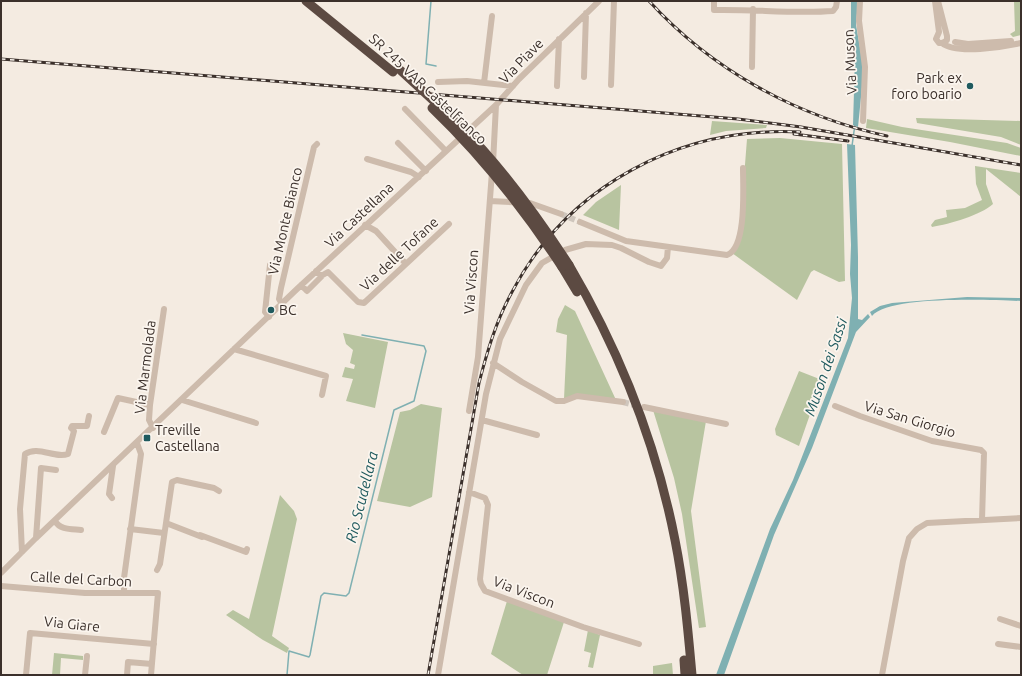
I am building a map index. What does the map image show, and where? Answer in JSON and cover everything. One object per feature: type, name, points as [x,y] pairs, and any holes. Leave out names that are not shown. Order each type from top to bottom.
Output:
[{"type":"highway","name":"SR 245 VAR Castelfranco","points":[[306,1],[395,70]]},
{"type":"highway","name":"SR 245 VAR Castelfranco","points":[[316,1],[395,70],[490,168],[565,266],[610,341],[634,400],[660,474],[679,561],[692,675]]},
{"type":"highway","name":"SR 245 VAR Castelfranco","points":[[565,266],[604,343],[631,408],[648,459],[664,516],[674,572],[685,675]]},
{"type":"street","name":"Via Piave","points":[[501,100],[559,39],[599,1]]},
{"type":"street","points":[[611,85],[614,1]]},
{"type":"street","points":[[714,1],[714,10],[753,9],[791,11],[833,11],[836,7],[837,1]]},
{"type":"street","name":"Via Muson","points":[[860,1],[859,21],[865,67],[863,121]]},
{"type":"street","points":[[937,1],[939,34],[936,39],[942,43],[952,48],[972,48],[1021,43]]},
{"type":"street","points":[[937,1],[947,36],[946,42],[942,43]]},
{"type":"street","points":[[752,67],[753,9]]},
{"type":"street","points":[[584,77],[586,13]]},
{"type":"street","points":[[484,83],[492,16]]},
{"type":"street","points":[[939,34],[944,32],[958,45],[971,46],[972,48]]},
{"type":"street","name":"Via Piave","points":[[557,86],[559,39]]},
{"type":"street","points":[[956,42],[961,44],[1021,40]]},
{"type":"street","points":[[972,48],[983,43]]},
{"type":"street","points":[[438,82],[468,81],[513,86]]},
{"type":"street","name":"Via Castellana","points":[[1,573],[301,285],[319,274],[365,225],[426,171],[501,100]]},
{"type":"street","name":"Via Viscon","points":[[469,412],[476,374],[496,105]]},
{"type":"street","points":[[405,109],[446,151]]},
{"type":"street","points":[[398,143],[426,171]]},
{"type":"street","name":"Via Monte Bianco","points":[[282,304],[279,299],[281,288],[314,147],[317,144]]},
{"type":"street","points":[[367,159],[411,172],[419,177]]},
{"type":"street","points":[[580,222],[626,241],[730,254],[741,233],[743,168]]},
{"type":"street","points":[[490,201],[530,203],[561,214]]},
{"type":"street","name":"Via delle Tofane","points":[[319,274],[328,272],[358,302],[366,303],[449,224]]},
{"type":"street","points":[[365,225],[376,231],[406,264]]},
{"type":"street","points":[[438,675],[469,492],[493,363],[500,338],[526,285],[538,268],[549,259],[565,250],[586,244],[621,248],[649,262],[661,266],[666,258],[668,247]]},
{"type":"street","points":[[269,317],[265,312],[270,265]]},
{"type":"street","name":"Via Marmolada","points":[[153,428],[149,420],[150,405],[164,309]]},
{"type":"street","points":[[234,350],[326,376],[322,395]]},
{"type":"street","points":[[493,363],[522,382],[556,401],[562,402],[577,396],[623,402]]},
{"type":"street","points":[[104,432],[118,398],[150,405]]},
{"type":"street","points":[[182,400],[256,423]]},
{"type":"street","name":"Via San Giorgio","points":[[835,406],[932,441],[950,446],[970,448],[984,453],[982,520]]},
{"type":"street","points":[[644,407],[726,424]]},
{"type":"street","points":[[22,552],[20,509],[25,454],[36,450],[57,454],[68,454],[74,431],[71,428],[72,426],[87,426],[89,416]]},
{"type":"street","points":[[482,420],[537,435]]},
{"type":"street","points":[[124,593],[124,578],[141,452],[137,443]]},
{"type":"street","points":[[129,450],[136,452],[139,460]]},
{"type":"street","points":[[112,498],[109,494],[113,466]]},
{"type":"street","points":[[36,538],[41,468],[56,470]]},
{"type":"street","points":[[157,570],[160,564],[172,482],[175,481],[214,488],[219,491]]},
{"type":"street","name":"Via Viscon","points":[[469,492],[485,498],[488,505],[480,579],[482,588],[485,591],[583,627],[639,644]]},
{"type":"street","points":[[882,675],[903,561],[910,538],[917,529],[927,523],[1021,518]]},
{"type":"street","points":[[55,520],[57,526],[61,528],[81,530]]},
{"type":"street","points":[[166,523],[246,552],[247,549]]},
{"type":"street","points":[[130,529],[164,534]]},
{"type":"street","name":"Calle del Carbon","points":[[1,586],[85,593],[158,593],[154,644]]},
{"type":"street","points":[[1000,619],[1021,626]]},
{"type":"street","name":"Via Giare","points":[[26,675],[30,633],[154,644]]},
{"type":"street","points":[[151,675],[154,644]]},
{"type":"street","points":[[998,644],[1021,647]]},
{"type":"street","points":[[85,675],[87,656]]},
{"type":"street","points":[[127,675],[128,662],[152,664]]},
{"type":"green space","points":[[1014,1],[1021,1],[1021,35],[1013,37],[1010,34],[1015,31]]},
{"type":"green space","points":[[916,118],[1021,121],[1021,145],[1001,137],[917,123]]},
{"type":"green space","points":[[867,119],[902,127],[1007,143],[1021,148],[1021,156],[866,128]]},
{"type":"green space","points":[[712,121],[767,125],[766,128],[726,131],[710,135]]},
{"type":"green space","points":[[780,138],[842,144],[845,281],[839,282],[814,270],[811,272],[797,300],[732,253],[739,241],[747,139]]},
{"type":"green space","points":[[975,166],[1021,173],[1021,197],[986,169],[986,184],[993,204],[981,212],[947,224],[932,227],[931,225],[935,220],[947,217],[946,210],[965,208],[982,200],[976,184]]},
{"type":"green space","points":[[621,185],[619,230],[583,215],[596,202]]},
{"type":"green space","points":[[565,305],[575,311],[616,400],[588,396],[564,399],[567,335],[556,332],[558,319]]},
{"type":"green space","points":[[343,333],[388,342],[375,408],[346,401],[353,379],[342,377],[345,367],[354,369],[355,365],[350,363],[353,350],[346,344]]},
{"type":"green space","points":[[799,371],[822,380],[799,446],[776,435],[775,429]]},
{"type":"green space","points":[[421,404],[442,408],[432,497],[410,507],[377,501],[400,412],[410,410]]},
{"type":"green space","points":[[653,410],[706,421],[691,511],[706,627],[699,628],[682,514],[674,478]]},
{"type":"green space","points":[[280,495],[294,511],[297,519],[272,636],[289,648],[287,653],[263,640],[226,615],[233,610],[249,619]]},
{"type":"green space","points":[[507,601],[564,622],[547,675],[523,675],[491,654]]},
{"type":"green space","points":[[588,630],[600,635],[593,668],[588,667],[591,653],[584,651]]},
{"type":"green space","points":[[54,653],[83,656],[83,660],[61,658],[60,675],[52,675]]},
{"type":"green space","points":[[672,663],[673,675],[653,675],[653,666]]},
{"type":"water","points":[[851,1],[858,1],[856,25],[862,59],[863,77],[858,127],[853,125],[855,57],[851,29]]},
{"type":"water","points":[[847,144],[855,145],[858,319],[862,320],[868,314],[870,317],[856,332],[812,448],[774,535],[724,675],[716,675],[770,529],[793,480],[848,338],[852,298],[850,274],[851,245]]},
{"type":"water","points":[[967,297],[1021,298],[1021,301],[942,300],[899,305],[882,309],[872,316],[870,312],[880,306],[892,303]]},
{"type":"waterway","name":"Rio Scudellara","points":[[431,1],[426,64],[436,66]]},
{"type":"waterway","name":"Muson dei Sassi","points":[[852,146],[855,124]]},
{"type":"waterway","name":"Rio Scudellara","points":[[287,675],[289,651],[309,657],[310,655],[321,596],[324,593],[346,596],[349,593],[394,410],[414,401],[426,351],[424,346],[362,335]]},
{"type":"tunnel","points":[[561,214],[580,222]]},
{"type":"tunnel","points":[[623,402],[638,406]]},
{"type":"railway","points":[[649,1],[674,26],[700,48],[728,69],[758,87],[788,103],[820,116],[887,136]]},
{"type":"railway","points":[[1,59],[738,119],[801,127],[1021,165]]},
{"type":"railway","points":[[428,675],[479,383],[501,314],[512,292],[536,254],[564,221],[596,193],[632,170],[671,152],[713,139],[756,133],[800,132]]},
{"type":"railway","points":[[794,134],[848,141]]},
{"type":"place","name":"Park ex foro boario","points":[[970,86]]},
{"type":"place","name":"BC","points":[[271,310]]},
{"type":"place","name":"Treville Castellana","points":[[147,438]]}]
